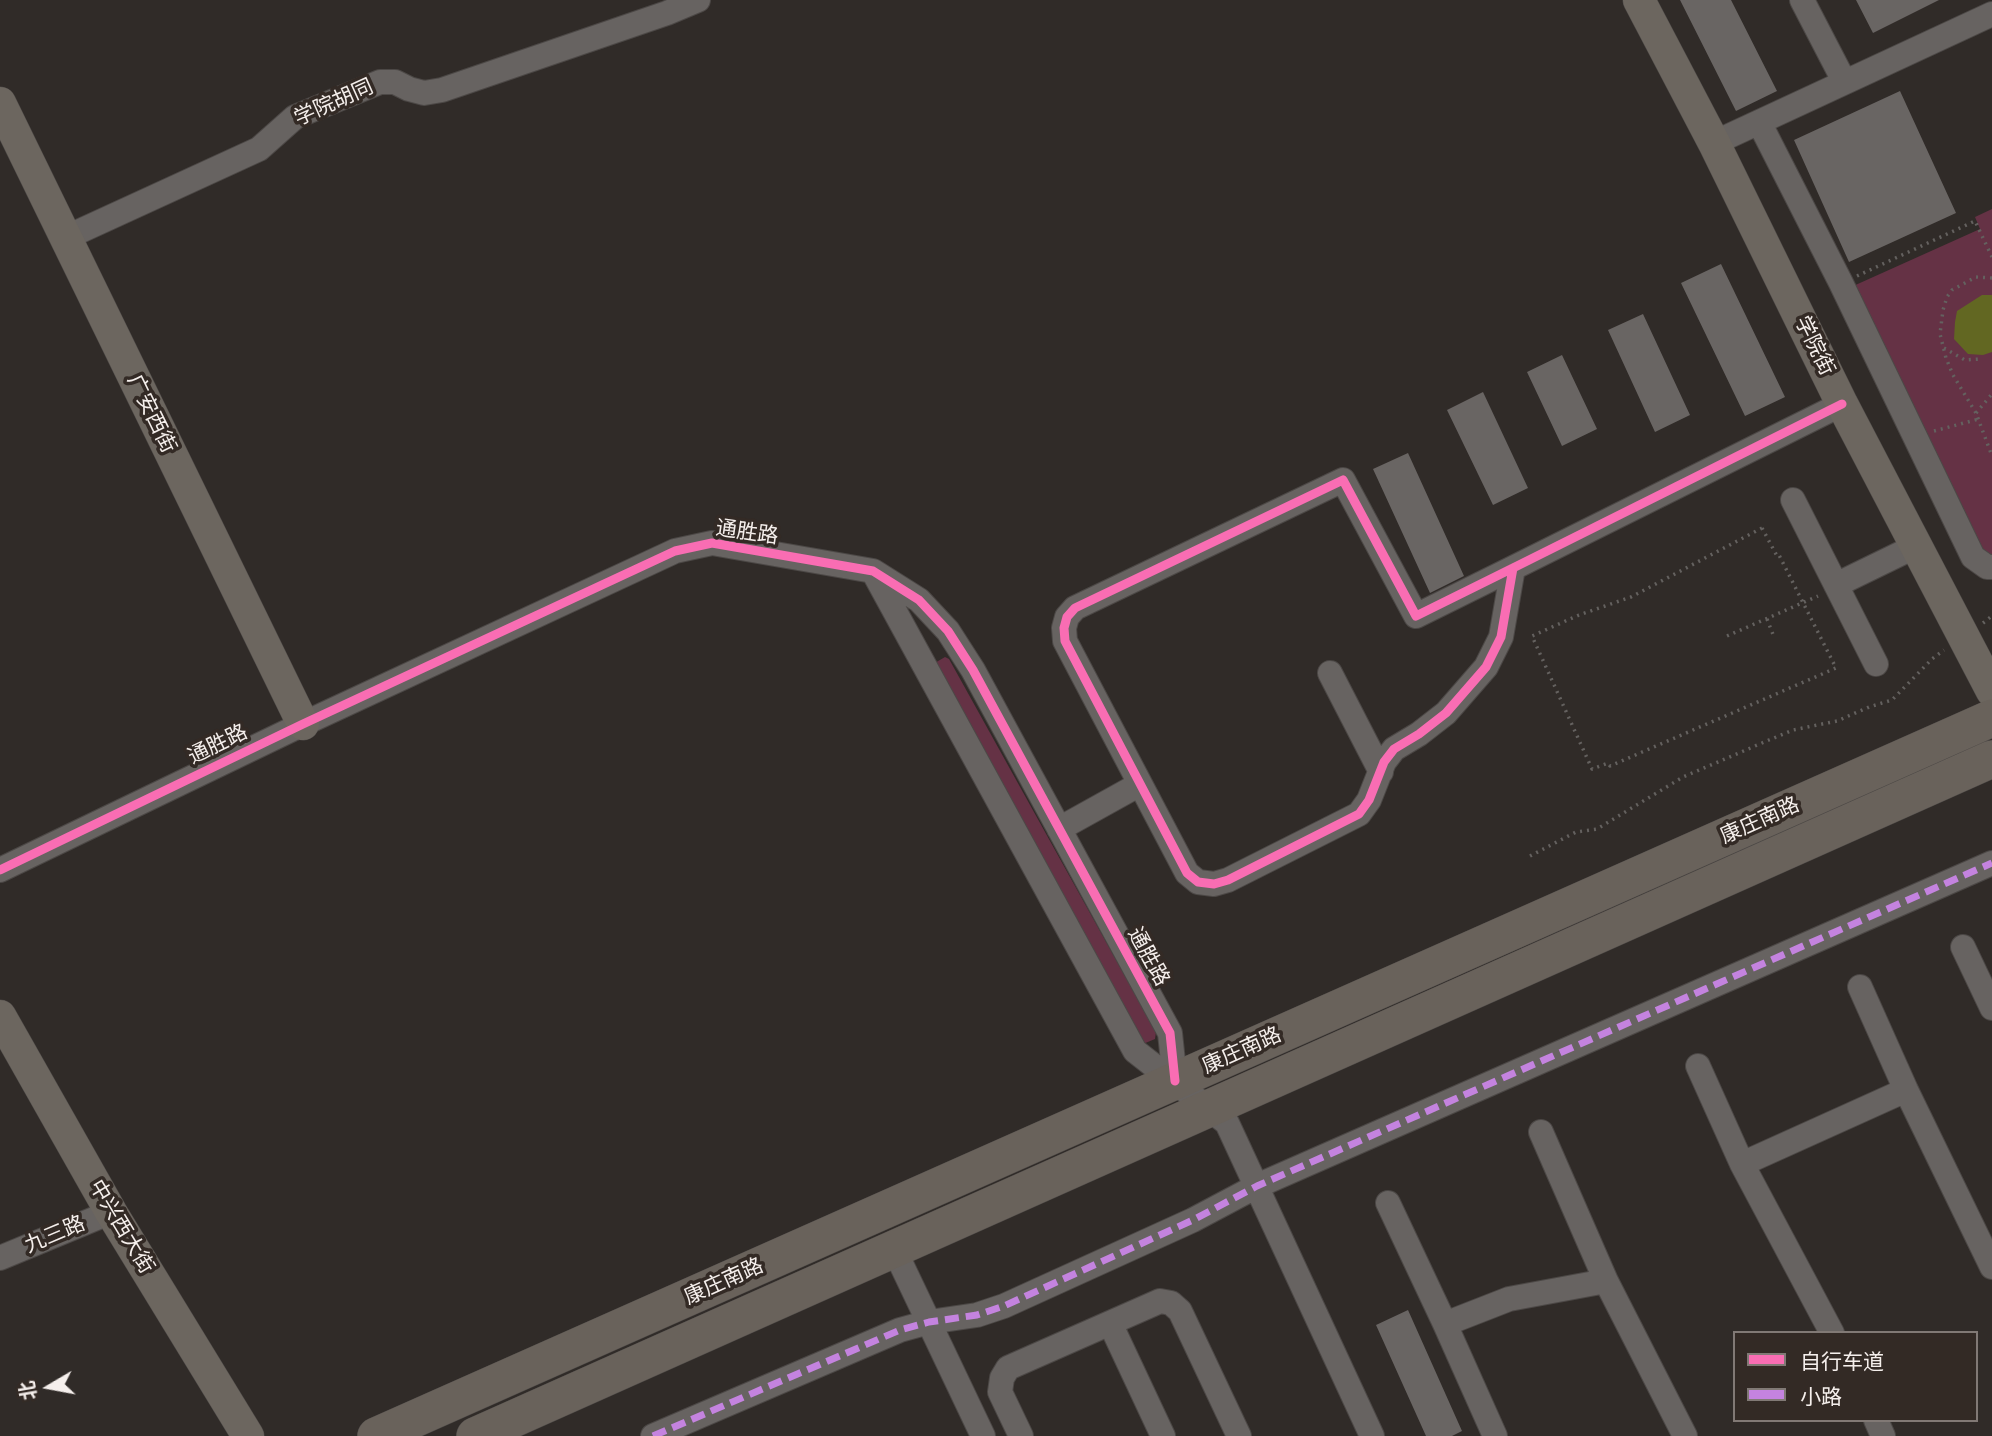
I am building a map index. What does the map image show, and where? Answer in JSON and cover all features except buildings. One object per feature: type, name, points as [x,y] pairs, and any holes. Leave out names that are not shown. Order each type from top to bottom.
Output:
[{"type":"highway","name":"康庄南路","points":[[376,1436],[1992,718]]},
{"type":"highway","name":"康庄南路","points":[[475,1436],[1992,759]]},
{"type":"main road","name":"学院街","points":[[1639,0],[1714,143],[1842,404],[1992,691]]},
{"type":"main road","name":"广安西街","points":[[0,103],[303,724]]},
{"type":"main road","name":"中兴西大街","points":[[0,1016],[111,1212],[248,1436]]},
{"type":"street","name":"学院胡同","points":[[65,238],[259,149],[295,117],[380,82],[395,82],[424,93],[442,90],[664,7],[698,0]]},
{"type":"street","points":[[1802,0],[1844,81]]},
{"type":"street","points":[[1714,143],[1992,14]]},
{"type":"street","points":[[1759,122],[1841,283],[1973,557],[1987,567],[1992,567]]},
{"type":"street","points":[[1513,568],[1502,637],[1486,667],[1446,713],[1394,749],[1384,762],[1369,800],[1359,814],[1228,880],[1214,884],[1198,882],[1187,873],[1065,640],[1063,628],[1067,617],[1075,608],[1343,480],[1416,616],[1842,404]]},
{"type":"street","points":[[1793,500],[1876,664]]},
{"type":"street","name":"通胜路","points":[[0,870],[303,724],[675,551],[712,543],[873,571],[919,600],[948,631],[973,670],[1170,1032],[1175,1080]]},
{"type":"street","points":[[1837,586],[1916,546]]},
{"type":"street","points":[[873,571],[1135,1051],[1227,1122],[1372,1436]]},
{"type":"street","points":[[1330,673],[1381,772]]},
{"type":"street","points":[[1059,829],[1140,784]]},
{"type":"street","points":[[653,1436],[900,1330],[929,1322],[977,1315],[1004,1306],[1193,1220],[1257,1185],[1992,863]]},
{"type":"street","points":[[1963,947],[1992,1008]]},
{"type":"street","points":[[1860,987],[1906,1090],[1992,1267]]},
{"type":"street","points":[[1698,1066],[1742,1164],[1831,1331]]},
{"type":"street","points":[[1742,1164],[1906,1090]]},
{"type":"street","points":[[1541,1132],[1606,1281],[1685,1436]]},
{"type":"street","points":[[1388,1203],[1446,1324],[1495,1436]]},
{"type":"street","name":"九三路","points":[[0,1258],[111,1212]]},
{"type":"street","points":[[894,1249],[983,1436]]},
{"type":"street","points":[[1446,1324],[1509,1299],[1606,1281]]},
{"type":"street","points":[[1021,1436],[1000,1392],[1002,1378],[1008,1368],[1160,1301],[1171,1303],[1180,1311],[1239,1436]]},
{"type":"street","points":[[1110,1323],[1163,1436]]},
{"type":"path","points":[[1841,283],[1975,221],[1992,257]]},
{"type":"path","points":[[1992,278],[1976,277],[1952,290],[1947,297],[1941,321],[1943,347],[1953,375],[1979,419],[1992,456]]},
{"type":"path","points":[[1943,347],[1965,360],[1980,359]]},
{"type":"path","points":[[1976,413],[1992,394]]},
{"type":"path","points":[[1916,438],[1948,426],[1979,419]]},
{"type":"path","points":[[1762,528],[1803,603],[1836,668],[1610,766],[1608,763],[1592,769],[1532,636],[1579,615],[1631,597],[1762,528]]},
{"type":"path","points":[[1727,636],[1837,586]]},
{"type":"path","points":[[1766,619],[1774,636]]},
{"type":"path","points":[[1530,856],[1576,832],[1597,829],[1683,777],[1769,740],[1793,730],[1837,721],[1869,707],[1892,701],[1931,659],[1950,646]]},
{"type":"shaded area","points":[[1992,209],[1992,559],[1984,557],[1851,287],[1980,229],[1975,217]]},
{"type":"shaded area","points":[[1982,295],[1992,295],[1992,352],[1983,355],[1968,354],[1954,339],[1957,311]]},
{"type":"shaded area","points":[[945,657],[949,659],[1156,1032],[1155,1039],[1143,1044],[933,664]]},
{"type":"marked path","points":[[653,1436],[900,1330],[929,1322],[977,1315],[1004,1306],[1193,1220],[1257,1186],[1992,863]]},
{"type":"cycle path","points":[[1513,568],[1416,616],[1343,480],[1075,608],[1067,617],[1065,641],[1187,873],[1198,882],[1214,884],[1228,880],[1359,814],[1369,800],[1384,762],[1394,749],[1446,713],[1486,667],[1501,637],[1513,568],[1842,404]]},
{"type":"cycle path","points":[[0,870],[303,724],[675,551],[712,543],[873,571],[919,600],[948,631],[973,670],[1170,1033],[1175,1081]]}]
